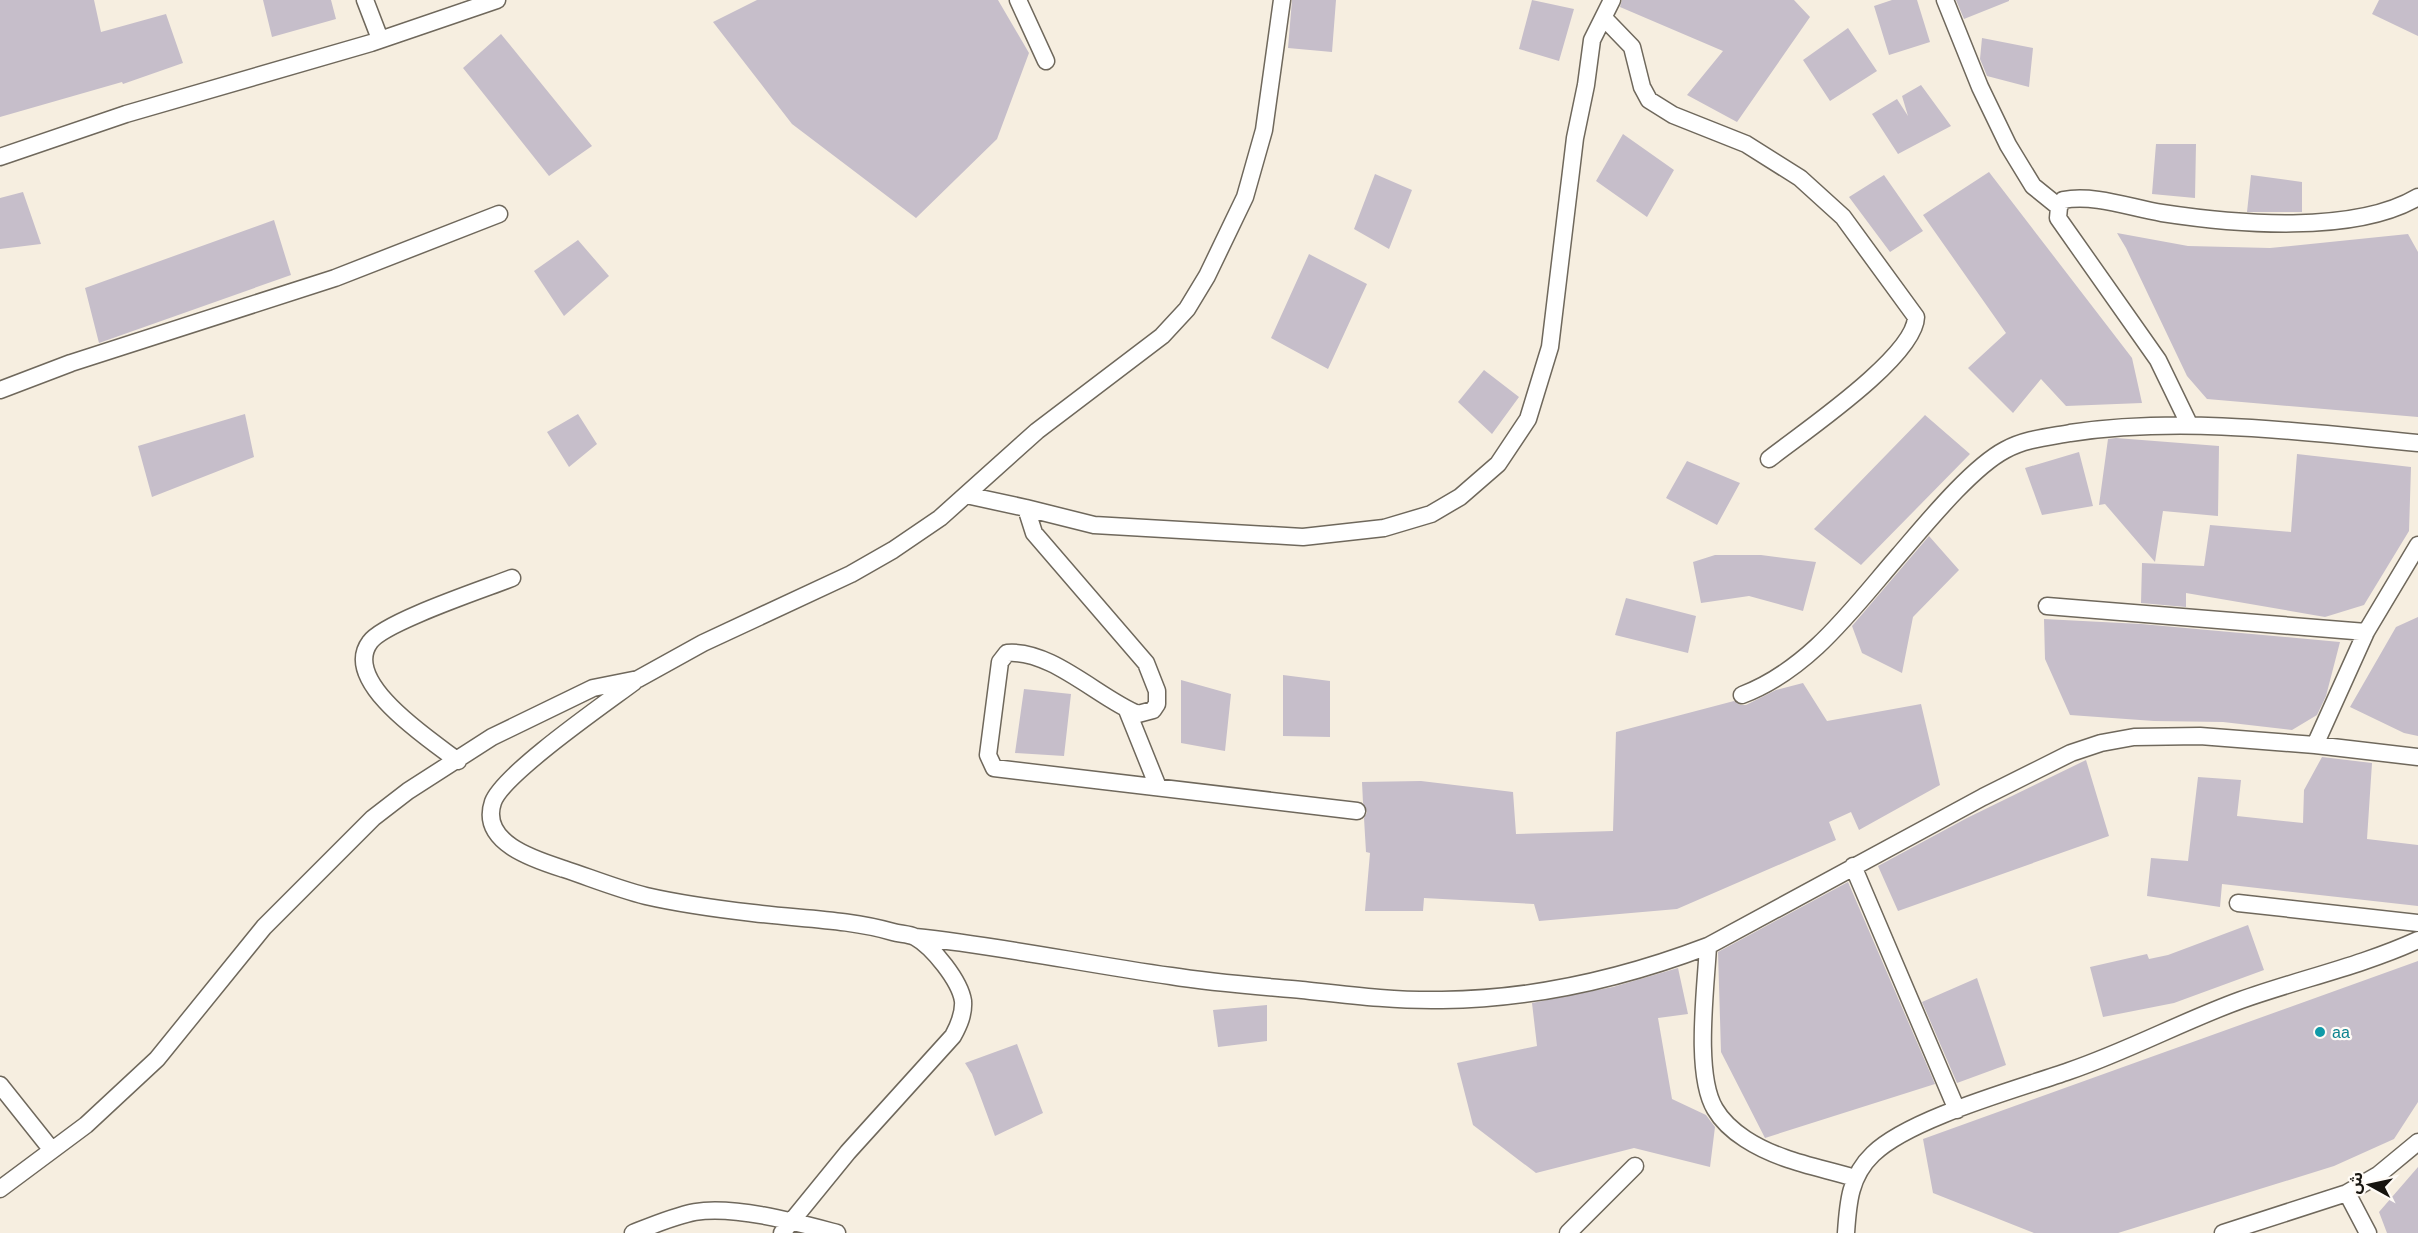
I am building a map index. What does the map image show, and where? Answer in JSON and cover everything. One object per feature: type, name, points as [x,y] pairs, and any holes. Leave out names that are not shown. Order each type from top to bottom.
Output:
[{"type":"street","points":[[365,0],[380,39]]},
{"type":"street","points":[[0,158],[126,114],[380,39],[497,0]]},
{"type":"street","points":[[1018,0],[1046,61]]},
{"type":"street","points":[[1282,0],[1275,67],[1257,161],[1225,243],[1186,309],[1162,336],[1037,431],[939,518],[893,550],[851,573],[703,643],[638,679],[551,745],[501,790],[493,802],[491,819],[497,834],[505,843],[540,861],[647,896],[752,913],[866,926],[915,937],[1004,948],[1211,982],[1421,1000],[1487,998],[1539,992],[1641,968],[1708,946],[1983,796],[2071,753],[2101,743],[2134,737],[2200,736],[2315,745],[2418,757]]},
{"type":"street","points":[[966,495],[1094,525],[1303,537],[1384,528],[1431,514],[1467,490],[1498,464],[1528,419],[1548,356],[1558,292],[1575,138],[1592,40],[1612,0]]},
{"type":"street","points":[[1945,0],[1980,87],[2008,145],[2033,186],[2059,207]]},
{"type":"street","points":[[1604,18],[1632,47],[1642,87],[1649,100],[1674,115],[1746,144],[1800,178],[1843,217],[1916,317],[1915,330],[1908,342],[1875,375],[1769,459]]},
{"type":"street","points":[[2189,424],[2158,360],[2058,218],[2059,207],[2063,200],[2078,200],[2162,213],[2309,223],[2373,215],[2401,206],[2418,197]]},
{"type":"street","points":[[0,390],[71,363],[335,278],[499,214]]},
{"type":"street","points":[[1742,695],[1756,690],[1791,667],[1836,629],[1967,481],[1995,456],[2022,442],[2101,429],[2189,424],[2418,443]]},
{"type":"street","points":[[1026,508],[1030,527],[1146,663],[1154,678],[1157,691],[1153,710],[1137,714],[1127,710],[1074,675],[1035,659],[1007,653],[1000,662],[989,745],[989,761],[994,768],[1004,771],[1357,811]]},
{"type":"street","points":[[2315,745],[2366,632],[2418,545]]},
{"type":"street","points":[[458,761],[417,730],[387,703],[367,675],[364,654],[368,643],[388,627],[512,578]]},
{"type":"street","points":[[2047,606],[2366,632]]},
{"type":"street","points":[[0,1189],[86,1125],[157,1059],[264,927],[373,818],[417,785],[458,761],[492,737],[593,688],[638,679]]},
{"type":"street","points":[[1127,710],[1158,787]]},
{"type":"street","points":[[1853,866],[1957,1110]]},
{"type":"street","points":[[2238,903],[2418,923]]},
{"type":"street","points":[[787,1227],[848,1152],[953,1036],[962,1019],[963,1002],[955,979],[944,964],[915,937]]},
{"type":"street","points":[[1846,1233],[1849,1197],[1855,1178],[1863,1165],[1883,1145],[1957,1110],[2088,1065],[2241,1000],[2356,964],[2418,940]]},
{"type":"street","points":[[1708,946],[1705,1075],[1715,1109],[1743,1137],[1762,1148],[1785,1158],[1855,1178]]},
{"type":"street","points":[[0,1085],[51,1149]]},
{"type":"street","points":[[2223,1233],[2347,1193],[2378,1175],[2418,1142]]},
{"type":"street","points":[[1568,1233],[1635,1166]]},
{"type":"street","points":[[2347,1193],[2368,1233]]},
{"type":"street","points":[[633,1233],[681,1215],[706,1211],[787,1227],[837,1233]]},
{"type":"building","points":[[0,0],[94,0],[101,32],[166,14],[183,63],[123,84],[122,82],[0,117]]},
{"type":"building","points":[[263,0],[331,0],[336,19],[272,37]]},
{"type":"building","points":[[757,0],[998,0],[1029,53],[997,139],[916,218],[792,124],[713,22]]},
{"type":"building","points":[[1292,0],[1336,0],[1332,52],[1288,48]]},
{"type":"building","points":[[1532,0],[1574,9],[1559,61],[1519,49]]},
{"type":"building","points":[[1622,0],[1794,0],[1810,17],[1737,122],[1687,95],[1723,51],[1620,7]]},
{"type":"building","points":[[1892,0],[1917,0],[1930,42],[1889,55],[1874,6]]},
{"type":"building","points":[[1956,0],[2009,0],[2009,1],[1964,19]]},
{"type":"building","points":[[2379,0],[2418,0],[2418,36],[2372,14]]},
{"type":"building","points":[[1848,28],[1877,71],[1830,101],[1803,60]]},
{"type":"building","points":[[501,34],[592,146],[549,176],[463,68]]},
{"type":"building","points":[[1982,38],[2033,48],[2029,87],[1987,76],[1980,59]]},
{"type":"building","points":[[1921,85],[1951,126],[1898,154],[1872,114],[1897,99],[1908,116],[1902,96]]},
{"type":"building","points":[[1623,134],[1674,170],[1647,217],[1596,181]]},
{"type":"building","points":[[2156,144],[2196,144],[2195,198],[2152,194]]},
{"type":"building","points":[[1989,172],[2132,358],[2142,403],[2066,406],[2041,379],[2013,413],[1968,368],[2006,333],[1923,215]]},
{"type":"building","points":[[1375,174],[1412,190],[1389,249],[1354,229]]},
{"type":"building","points":[[1884,175],[1923,231],[1890,252],[1849,197]]},
{"type":"building","points":[[2251,175],[2302,182],[2302,212],[2247,212]]},
{"type":"building","points":[[23,192],[41,244],[0,249],[0,198]]},
{"type":"building","points":[[274,220],[291,275],[99,343],[85,288]]},
{"type":"building","points":[[2117,233],[2188,246],[2270,248],[2408,234],[2418,252],[2418,417],[2207,399],[2187,376]]},
{"type":"building","points":[[578,240],[609,276],[564,316],[534,271]]},
{"type":"building","points":[[1309,254],[1367,284],[1328,369],[1271,338]]},
{"type":"building","points":[[1484,370],[1519,397],[1492,434],[1458,402]]},
{"type":"building","points":[[245,414],[254,457],[152,497],[138,446]]},
{"type":"building","points":[[578,414],[597,444],[569,467],[547,432]]},
{"type":"building","points":[[1925,415],[1970,454],[1861,565],[1814,529]]},
{"type":"building","points":[[2108,439],[2219,446],[2218,516],[2163,511],[2155,562],[2105,504],[2099,505]]},
{"type":"building","points":[[2079,452],[2093,506],[2042,515],[2025,468]]},
{"type":"building","points":[[2297,454],[2411,467],[2409,531],[2364,605],[2325,617],[2186,593],[2186,607],[2141,603],[2142,563],[2204,566],[2210,525],[2291,532]]},
{"type":"building","points":[[1687,461],[1740,483],[1717,525],[1666,498]]},
{"type":"building","points":[[1929,536],[1959,570],[1913,617],[1902,673],[1862,653],[1852,626]]},
{"type":"building","points":[[1715,555],[1761,555],[1816,562],[1803,611],[1749,596],[1701,603],[1693,562]]},
{"type":"building","points":[[1626,598],[1696,616],[1688,653],[1615,635]]},
{"type":"building","points":[[2418,617],[2418,736],[2404,733],[2350,707],[2396,627]]},
{"type":"building","points":[[2044,619],[2141,624],[2340,642],[2326,696],[2317,715],[2292,730],[2223,722],[2154,721],[2070,715],[2045,659]]},
{"type":"building","points":[[1283,675],[1330,681],[1330,737],[1283,736]]},
{"type":"building","points":[[1181,680],[1231,694],[1225,751],[1181,743]]},
{"type":"building","points":[[1803,683],[1827,721],[1921,704],[1940,785],[1859,830],[1851,812],[1829,822],[1836,840],[1677,909],[1539,921],[1534,904],[1424,898],[1423,911],[1365,911],[1370,853],[1366,852],[1364,818],[1367,812],[1363,803],[1362,782],[1421,781],[1513,792],[1516,834],[1613,831],[1616,732],[1734,701],[1740,705],[1746,705],[1776,690]]},
{"type":"building","points":[[1024,689],[1071,694],[1064,756],[1015,753]]},
{"type":"building","points":[[2322,757],[2372,763],[2367,839],[2418,845],[2418,906],[2222,884],[2220,907],[2147,896],[2151,858],[2188,861],[2198,777],[2241,780],[2237,816],[2303,823],[2304,790]]},
{"type":"building","points":[[2086,760],[2109,836],[1898,911],[1878,866],[1967,818]]},
{"type":"building","points":[[1848,882],[1935,1084],[1765,1138],[1721,1052],[1718,952]]},
{"type":"building","points":[[2248,925],[2264,970],[2174,1003],[2103,1017],[2090,967],[2147,954],[2149,959],[2168,955]]},
{"type":"building","name":"aa","points":[[2418,961],[2418,1102],[2394,1139],[2334,1166],[2118,1233],[2034,1233],[1933,1193],[1923,1139]]},
{"type":"building","points":[[1678,968],[1688,1014],[1658,1018],[1672,1099],[1706,1115],[1715,1127],[1710,1167],[1634,1148],[1536,1173],[1473,1125],[1457,1063],[1537,1046],[1532,1003],[1613,987]]},
{"type":"building","points":[[1977,978],[2006,1065],[1957,1083],[1922,1002]]},
{"type":"building","points":[[1267,1005],[1267,1041],[1218,1047],[1213,1010]]},
{"type":"building","points":[[1017,1044],[1043,1113],[995,1136],[972,1074],[965,1063]]},
{"type":"building","points":[[2418,1167],[2418,1233],[2387,1233],[2379,1212]]},
{"type":"place","name":"aa","points":[[2320,1032]]}]
